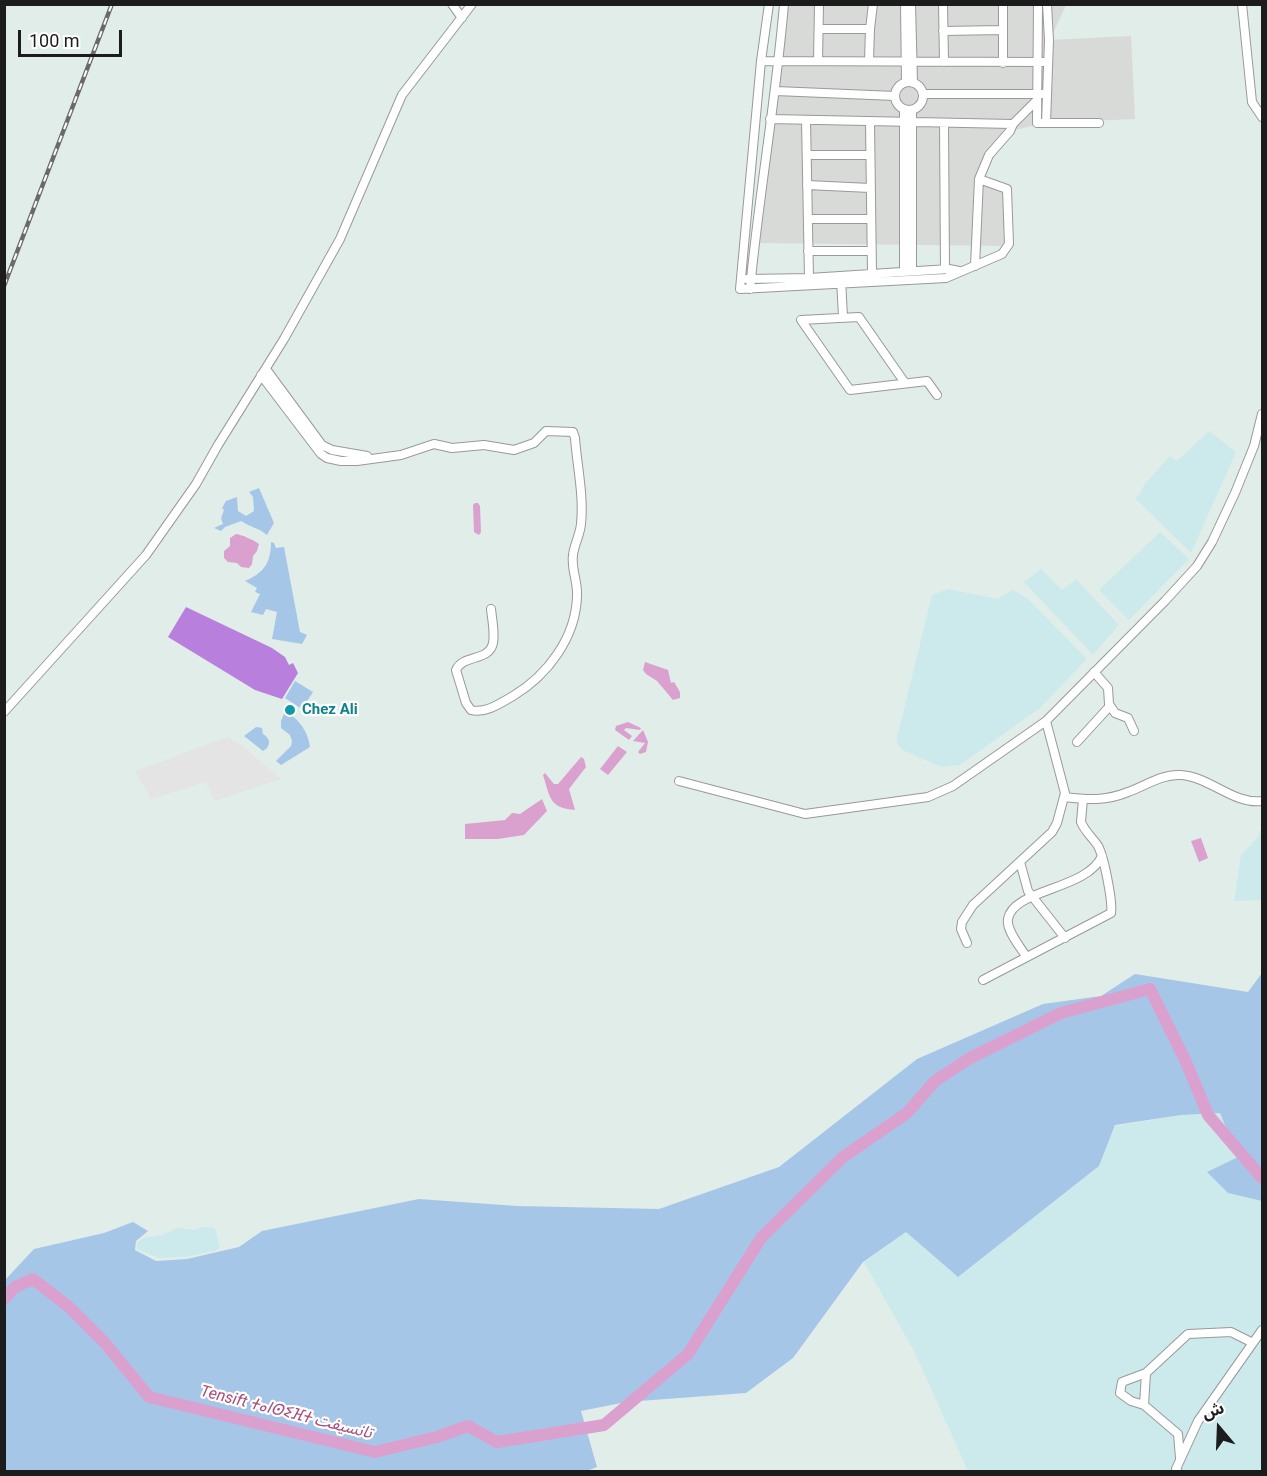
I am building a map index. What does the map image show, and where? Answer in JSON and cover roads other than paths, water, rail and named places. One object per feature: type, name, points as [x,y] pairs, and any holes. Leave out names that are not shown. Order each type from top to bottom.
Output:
[{"type":"street","points":[[452,4],[462,18]]},
{"type":"street","points":[[4,712],[153,546],[196,484],[288,333],[340,239],[402,95],[472,4]]},
{"type":"street","points":[[769,4],[757,96],[746,219],[746,279],[750,289],[841,280],[946,278],[1002,254],[1010,244],[1007,189],[979,179]]},
{"type":"street","points":[[746,279],[758,220],[769,124],[775,95],[783,4]]},
{"type":"street","points":[[818,61],[819,4]]},
{"type":"street","points":[[869,61],[873,4]]},
{"type":"street","points":[[905,4],[910,82]]},
{"type":"street","points":[[908,61],[911,4]]},
{"type":"street","points":[[943,4],[944,62]]},
{"type":"street","points":[[1003,4],[1003,63]]},
{"type":"street","points":[[1038,4],[1043,62],[1037,123],[1099,123]]},
{"type":"street","points":[[1043,62],[1049,40],[1047,4]]},
{"type":"street","points":[[1242,4],[1252,102],[1263,117]]},
{"type":"street","points":[[819,29],[870,29]]},
{"type":"street","points":[[765,30],[782,31]]},
{"type":"street","points":[[943,31],[1002,30]]},
{"type":"street","points":[[761,60],[1043,62]]},
{"type":"street","points":[[910,82],[919,86],[923,94],[919,106],[908,110],[896,102],[895,96],[898,87],[910,82]]},
{"type":"street","points":[[923,94],[1040,96]]},
{"type":"street","points":[[757,96],[895,96]]},
{"type":"street","points":[[1040,96],[1046,123]]},
{"type":"street","points":[[975,266],[979,179],[989,155],[1010,131],[1013,124],[1040,96]]},
{"type":"street","points":[[908,110],[908,271]]},
{"type":"street","points":[[754,127],[806,120],[1013,124]]},
{"type":"street","points":[[806,120],[809,278]]},
{"type":"street","points":[[870,122],[872,274]]},
{"type":"street","points":[[944,123],[945,269]]},
{"type":"street","points":[[807,155],[870,154]]},
{"type":"street","points":[[752,157],[765,160]]},
{"type":"street","points":[[807,185],[870,188]]},
{"type":"street","points":[[749,189],[761,191]]},
{"type":"street","points":[[746,219],[758,220]]},
{"type":"street","points":[[808,219],[871,219]]},
{"type":"street","points":[[808,251],[871,251]]},
{"type":"street","points":[[746,279],[841,280],[872,274],[908,271],[945,269],[959,271]]},
{"type":"street","points":[[841,280],[843,317]]},
{"type":"street","points":[[905,383],[859,317],[801,320],[850,390],[927,381],[937,395]]},
{"type":"street","points":[[263,372],[322,445],[350,458],[377,458],[410,453],[434,444],[452,448],[484,445],[514,450],[534,443],[546,431],[573,433],[582,511],[579,538],[573,556],[577,598],[567,637],[555,658],[525,688],[484,710],[476,711],[471,710],[466,703],[456,670],[461,663],[489,652],[494,640],[491,609]]},
{"type":"street","points":[[679,781],[805,814],[928,796],[953,786],[1046,721],[1185,580],[1212,542],[1249,459],[1263,414]]},
{"type":"street","points":[[1077,742],[1109,707],[1108,688],[1094,672]]},
{"type":"street","points":[[1109,704],[1115,713],[1128,718],[1134,730]]},
{"type":"street","points":[[967,943],[961,929],[963,919],[977,900],[1055,828],[1065,797],[1046,721]]},
{"type":"street","points":[[1065,797],[1103,800],[1162,778],[1182,775],[1200,779],[1251,801],[1263,801]]},
{"type":"street","points":[[983,980],[1111,914],[1112,905],[1102,856],[1096,843],[1082,825],[1083,799]]},
{"type":"street","points":[[1026,956],[1011,931],[1008,919],[1015,908],[1031,896],[1084,876],[1095,868],[1102,856]]},
{"type":"street","points":[[1020,862],[1024,881],[1031,896],[1065,938]]},
{"type":"street","points":[[1178,1472],[1176,1469],[1180,1458],[1198,1421],[1263,1330]]},
{"type":"street","points":[[1180,1458],[1178,1434],[1144,1405],[1131,1401],[1120,1393],[1122,1382],[1146,1373],[1188,1334],[1231,1332],[1253,1343]]},
{"type":"street","points":[[1144,1405],[1146,1373]]},
{"type":"waterway","name":"Tensift ⵜⴰⵏⵙⵉⴼⵜ تانسيفت","points":[[4,1299],[15,1287],[33,1279],[69,1307],[105,1343],[149,1397],[375,1452],[437,1437],[468,1426],[497,1442],[604,1425],[688,1354],[761,1238],[843,1157],[907,1113],[935,1081],[970,1058],[1061,1013],[1150,989],[1186,1062],[1208,1115],[1262,1178]]},
{"type":"railway","points":[[4,286],[112,4]]},
{"type":"place","name":"Chez Ali","points":[[290,710]]}]
